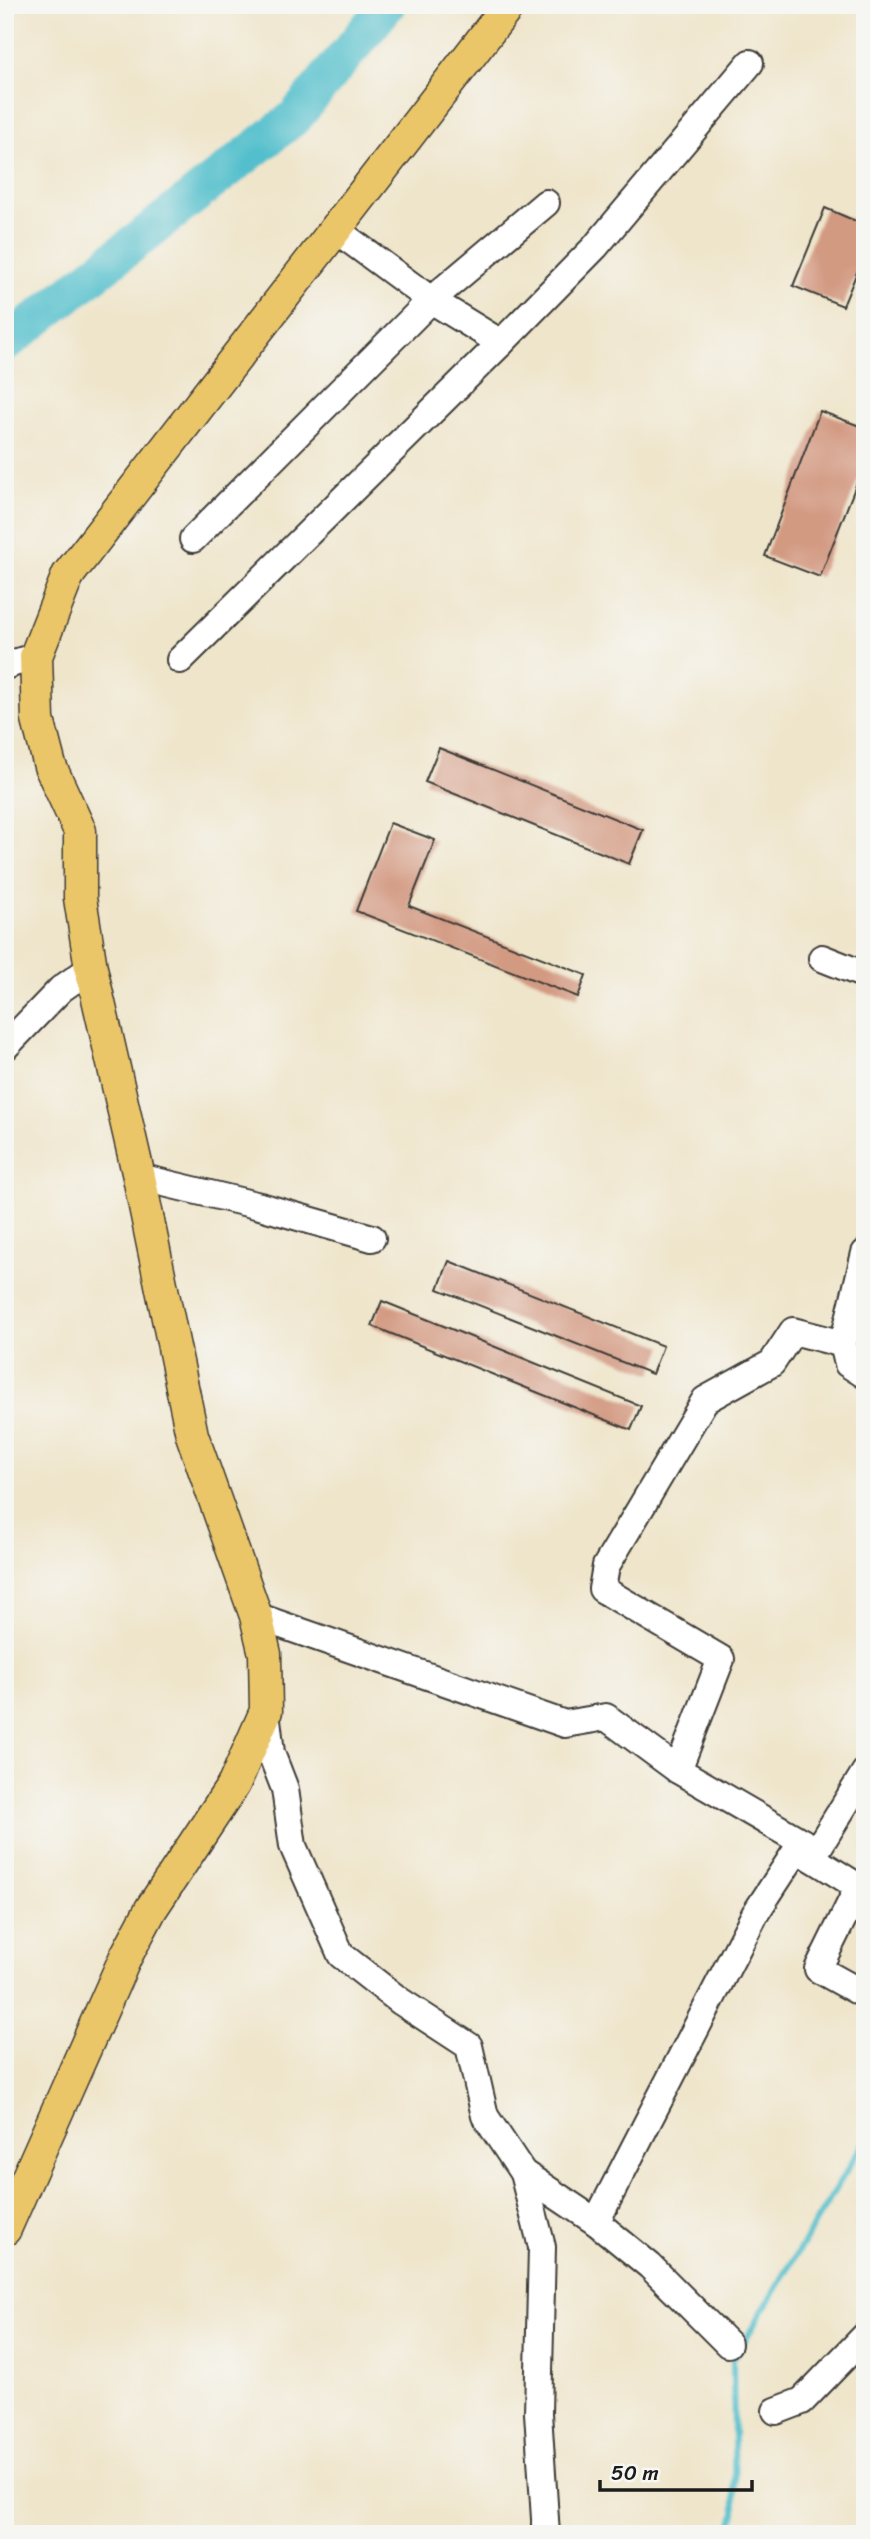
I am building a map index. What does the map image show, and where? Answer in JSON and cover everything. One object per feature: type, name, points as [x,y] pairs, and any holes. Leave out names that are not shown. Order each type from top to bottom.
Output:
[{"type":"main road","points":[[5,2229],[126,1956],[151,1909],[234,1784],[266,1711],[265,1654],[256,1616],[192,1435],[139,1177],[91,968],[80,898],[80,831],[47,755],[38,720],[36,656],[68,575],[509,5]]},
{"type":"street","points":[[180,660],[595,247],[750,63]]},
{"type":"street","points":[[193,539],[431,300],[546,203]]},
{"type":"street","points":[[336,230],[431,300],[501,343]]},
{"type":"street","points":[[5,666],[36,656]]},
{"type":"street","points":[[822,958],[865,975]]},
{"type":"street","points":[[5,1047],[61,989],[91,968]]},
{"type":"street","points":[[139,1177],[260,1206],[372,1238]]},
{"type":"street","points":[[865,1253],[843,1344],[848,1364],[865,1375]]},
{"type":"street","points":[[678,1770],[721,1658],[602,1589],[606,1566],[705,1400],[772,1363],[793,1331],[843,1344]]},
{"type":"street","points":[[256,1616],[565,1724],[606,1717],[678,1770],[807,1850],[861,1889],[818,1969],[865,1995]]},
{"type":"street","points":[[266,1711],[271,1753],[285,1789],[293,1846],[341,1955],[400,2001],[469,2046],[485,2116],[523,2174],[542,2247],[538,2413],[546,2534]]},
{"type":"street","points":[[596,2222],[755,1914],[865,1772]]},
{"type":"street","points":[[523,2174],[596,2222],[650,2266],[728,2344]]},
{"type":"street","points":[[776,2411],[802,2401],[865,2336]]},
{"type":"building","points":[[825,208],[865,225],[865,253],[843,306],[793,286]]},
{"type":"building","points":[[820,411],[865,428],[865,462],[820,577],[765,556]]},
{"type":"building","points":[[439,748],[643,830],[629,864],[425,782]]},
{"type":"building","points":[[390,823],[435,840],[409,906],[586,975],[578,997],[356,911]]},
{"type":"building","points":[[449,1261],[663,1346],[652,1374],[438,1289]]},
{"type":"building","points":[[382,1301],[641,1406],[631,1430],[372,1326]]},
{"type":"waterway","points":[[5,344],[295,117],[387,5]]},
{"type":"waterway","points":[[728,2534],[735,2514],[733,2360],[865,2140]]}]
